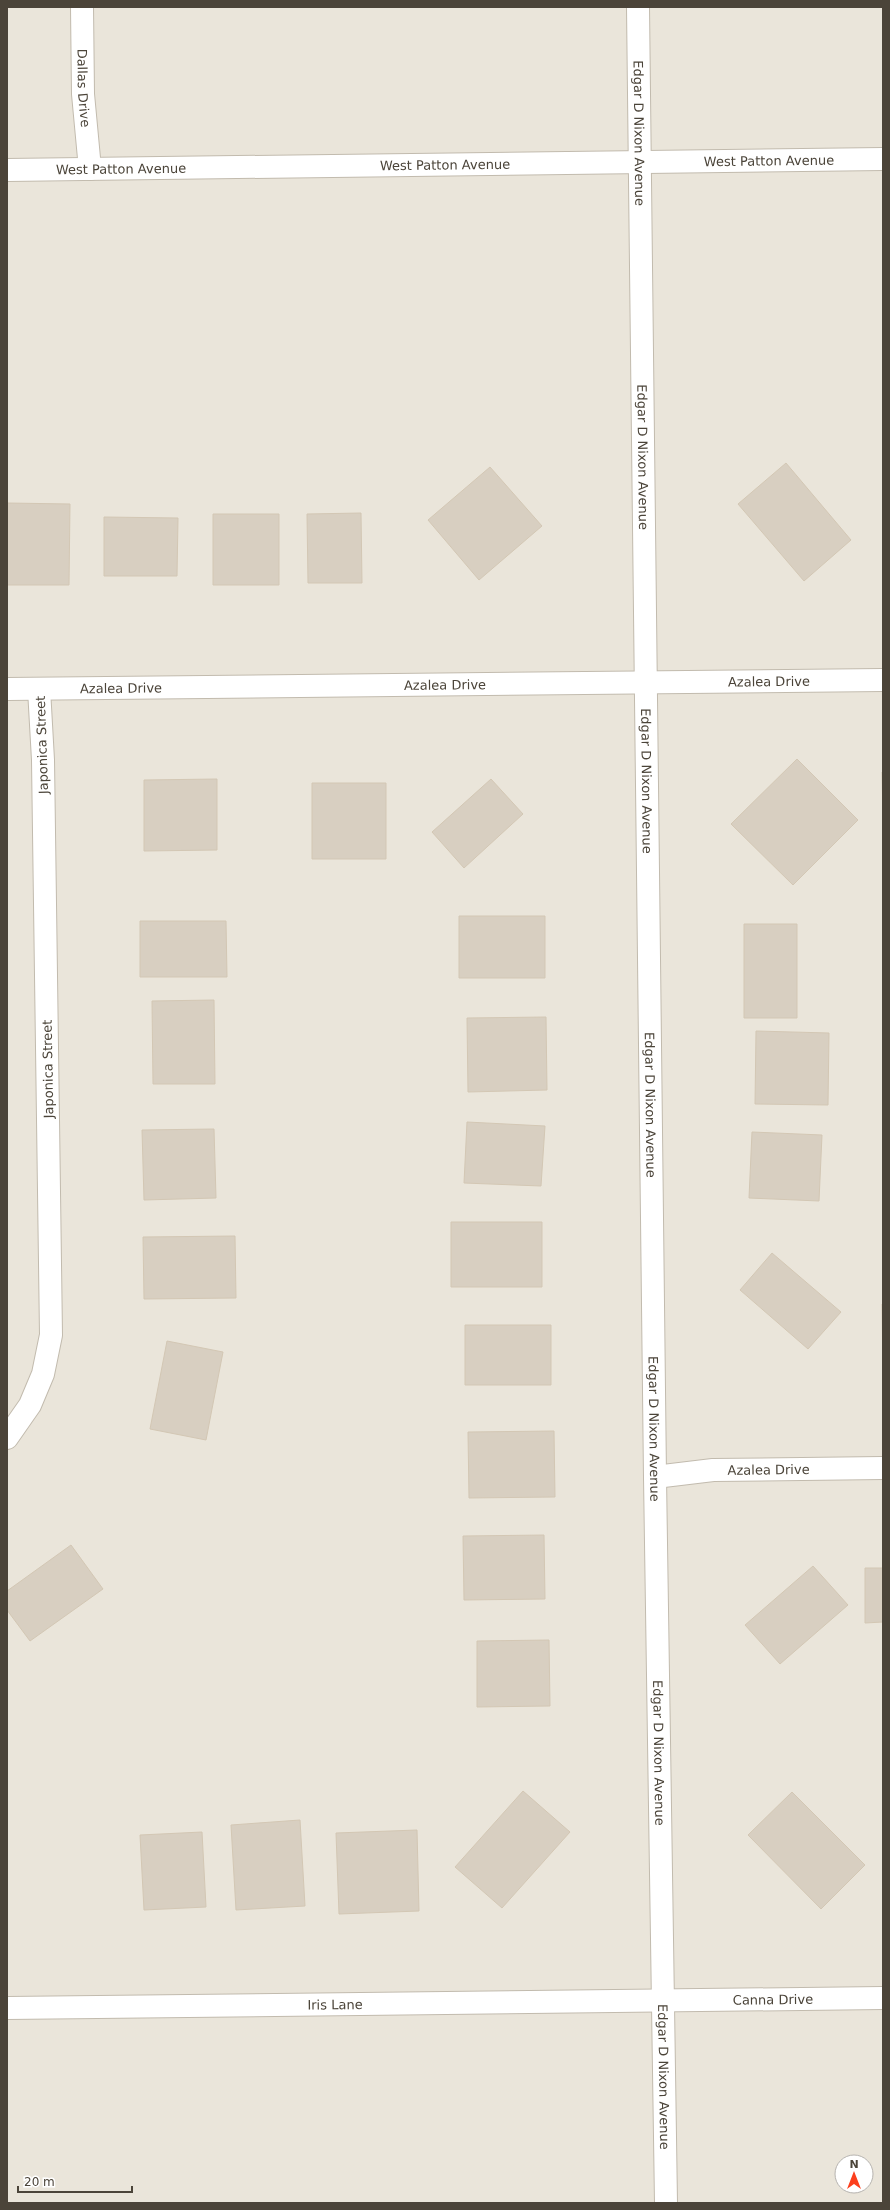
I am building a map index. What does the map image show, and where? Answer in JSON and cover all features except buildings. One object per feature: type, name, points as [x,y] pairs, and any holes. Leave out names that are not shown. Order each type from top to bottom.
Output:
[{"type":"street","name":"Dallas Drive","points":[[82,7],[83,94],[90,169]]},
{"type":"street","name":"Edgar D Nixon Avenue","points":[[638,7],[654,1477],[666,2203]]},
{"type":"street","name":"West Patton Avenue","points":[[7,170],[883,159]]},
{"type":"street","name":"Azalea Drive","points":[[7,689],[883,680]]},
{"type":"street","name":"Japonica Street","points":[[7,1438],[30,1405],[43,1374],[51,1335],[44,760],[39,689]]},
{"type":"street","name":"Azalea Drive","points":[[654,1477],[714,1470],[883,1468]]},
{"type":"street","name":"Canna Drive","points":[[662,2000],[883,1998]]},
{"type":"street","name":"Iris Lane","points":[[7,2008],[662,2000]]},
{"type":"shaded area","points":[[7,7],[883,7],[883,2203],[7,2203]]}]
